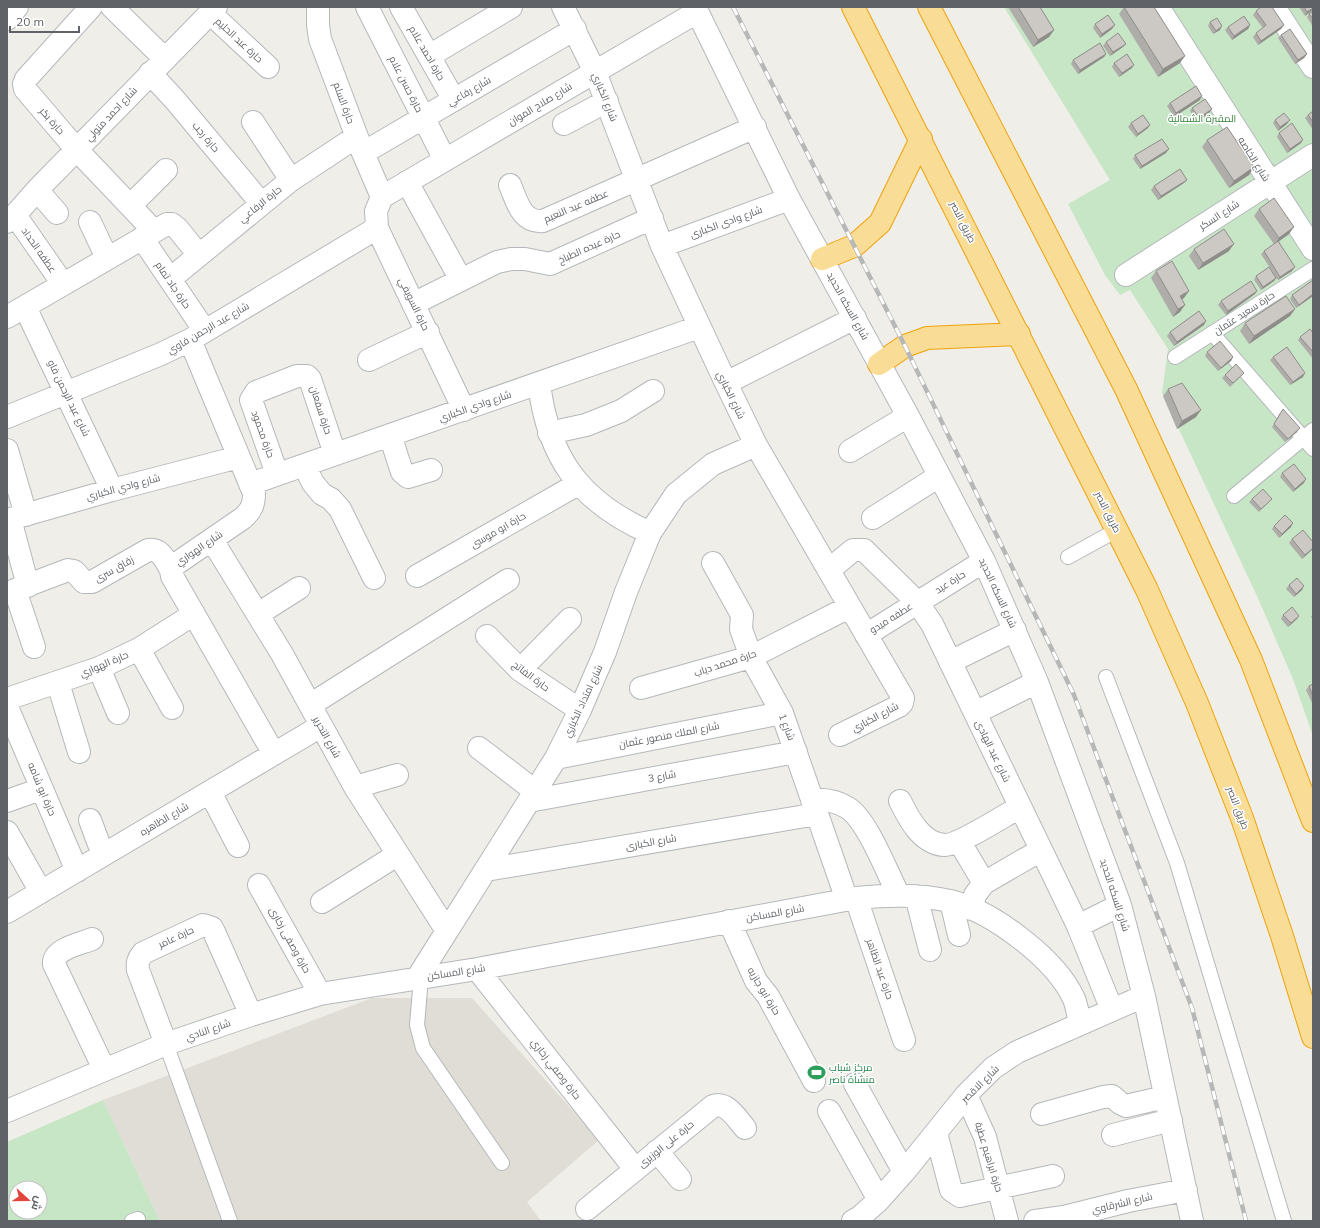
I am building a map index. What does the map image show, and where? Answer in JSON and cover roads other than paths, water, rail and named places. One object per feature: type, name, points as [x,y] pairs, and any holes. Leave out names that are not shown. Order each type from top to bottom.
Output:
[{"type":"highway","name":"طريق النصر","points":[[853,7],[921,139],[1147,590],[1197,703],[1242,818],[1282,936],[1313,1037]]},
{"type":"highway","points":[[928,7],[1129,396],[1251,660],[1313,821]]},
{"type":"highway","points":[[822,259],[854,246],[877,227],[889,206],[921,139]]},
{"type":"highway","points":[[879,364],[905,346],[927,338],[1019,334]]},
{"type":"street","points":[[7,19],[17,7]]},
{"type":"street","name":"حارة بكر","points":[[91,7],[26,79],[24,84],[25,89],[77,150],[130,205],[148,235]]},
{"type":"street","points":[[112,7],[158,66]]},
{"type":"street","name":"حارة السلم","points":[[318,7],[320,39],[360,145],[382,197]]},
{"type":"street","name":"حارة حسن علام","points":[[367,7],[445,160]]},
{"type":"street","name":"حارة احمد علام","points":[[401,7],[454,100]]},
{"type":"street","points":[[429,56],[511,7]]},
{"type":"street","name":"شارع الكباري","points":[[563,7],[595,72],[662,246],[726,384],[756,444],[903,698],[902,703],[899,706],[840,735]]},
{"type":"street","name":"شارع الخاصه","points":[[1158,7],[1269,183],[1313,249]]},
{"type":"street","points":[[1274,7],[1313,67]]},
{"type":"street","name":"شارع صلاح الموان","points":[[382,197],[595,72],[696,9]]},
{"type":"street","name":"شارع السكه الحديد","points":[[696,9],[789,199],[908,416],[984,561],[1037,682],[1120,905],[1144,996],[1192,1221]]},
{"type":"street","name":"شارع احمد متولي","points":[[11,219],[37,190],[213,10]]},
{"type":"street","name":"حارة عبد الحليم","points":[[213,10],[268,66]]},
{"type":"street","name":"شارع رفاعي","points":[[360,145],[424,118],[575,30]]},
{"type":"street","name":"حارة رجب","points":[[158,66],[175,100],[261,203]]},
{"type":"street","points":[[564,124],[606,101]]},
{"type":"street","points":[[253,122],[291,180]]},
{"type":"street","points":[[637,179],[755,127]]},
{"type":"street","name":"حارة الرفاعي","points":[[170,279],[291,180],[360,145]]},
{"type":"street","name":"شارع السكر","points":[[1126,275],[1313,155]]},
{"type":"street","points":[[130,205],[166,170]]},
{"type":"street","name":"عطفه عبد النعيم","points":[[510,185],[523,213],[528,219],[535,222],[543,221],[637,179]]},
{"type":"street","points":[[407,182],[461,280]]},
{"type":"street","points":[[37,190],[57,213]]},
{"type":"street","name":"حارة السويفي","points":[[382,197],[376,211],[377,228],[464,410]]},
{"type":"street","name":"شارع وادى الكبارى","points":[[662,246],[789,199]]},
{"type":"street","name":"حارة عبده الطباخ","points":[[414,304],[497,262],[511,259],[524,259],[550,264],[652,218]]},
{"type":"street","name":"عطفه الحداد","points":[[11,219],[63,284]]},
{"type":"street","points":[[90,222],[107,258]]},
{"type":"street","points":[[16,312],[167,224],[172,224],[199,255]]},
{"type":"street","name":"شارع عبد الرحمن فاوي","points":[[7,417],[161,354],[197,335],[377,228]]},
{"type":"street","name":"حارة جاد تمام","points":[[148,235],[197,335]]},
{"type":"street","name":"شارع عبد الرحمن فاو","points":[[16,312],[67,393],[112,490]]},
{"type":"street","points":[[726,384],[855,318]]},
{"type":"street","name":"شارع وادي الكباري","points":[[250,484],[699,327]]},
{"type":"street","points":[[369,360],[428,332]]},
{"type":"street","name":"شارع الهواري","points":[[197,335],[239,457],[254,493],[254,502],[250,511],[212,540],[173,566],[171,570],[172,576],[274,754]]},
{"type":"street","name":"حارة سفعان","points":[[297,376],[307,376],[310,379],[335,454]]},
{"type":"street","name":"حارة محمود","points":[[277,474],[251,400],[256,392],[297,376]]},
{"type":"street","points":[[539,383],[542,409],[549,433],[561,460],[578,484],[605,509],[624,522],[650,534]]},
{"type":"street","points":[[549,433],[586,425],[621,411],[653,391]]},
{"type":"street","points":[[850,451],[908,416]]},
{"type":"street","points":[[390,435],[402,472],[408,477],[431,470]]},
{"type":"street","name":"شارع امتداد الكباري","points":[[418,978],[556,758],[580,710],[605,652],[626,592],[650,534],[676,494],[713,464],[756,444]]},
{"type":"street","name":"شارع وادي الكباري","points":[[14,518],[112,490],[239,457]]},
{"type":"street","points":[[9,462],[14,518],[17,590],[34,647]]},
{"type":"street","points":[[304,465],[313,483],[322,494],[331,499],[340,509],[374,578]]},
{"type":"street","points":[[873,518],[939,476]]},
{"type":"street","name":"حارة ابو موسى","points":[[417,576],[578,484]]},
{"type":"street","name":"شارع التحرير","points":[[212,540],[258,614],[355,787],[397,855],[447,931]]},
{"type":"street","name":"زقاق سرى","points":[[17,590],[68,570],[74,571],[84,582],[92,582],[148,550],[153,550],[160,553],[171,570]]},
{"type":"street","name":"شارع عبد الهادى","points":[[829,570],[853,550],[864,550],[917,602],[932,624],[1078,926],[1112,1010]]},
{"type":"street","name":"حارة عيد","points":[[917,602],[984,561]]},
{"type":"street","name":"شارع 1","points":[[713,563],[742,615],[741,629],[751,656],[782,713],[815,807],[851,899]]},
{"type":"street","points":[[310,705],[508,580]]},
{"type":"street","points":[[258,614],[299,588]]},
{"type":"street","name":"عطفه ميدو","points":[[866,635],[917,602]]},
{"type":"street","name":"حارة محمد دياب","points":[[641,688],[751,656],[849,607]]},
{"type":"street","name":"حارة الهواري","points":[[8,711],[58,683],[99,668],[139,649],[194,614]]},
{"type":"street","points":[[520,670],[570,619]]},
{"type":"street","points":[[950,662],[1015,630]]},
{"type":"street","name":"حارة الفاتح","points":[[487,636],[520,670],[580,710]]},
{"type":"street","points":[[139,649],[172,708]]},
{"type":"street","points":[[99,668],[118,713]]},
{"type":"street","points":[[975,713],[1037,682]]},
{"type":"street","points":[[58,683],[79,752]]},
{"type":"street","name":"حارة ابو شامه","points":[[8,711],[77,871]]},
{"type":"street","name":"شارع الملك منصور عثمان","points":[[556,758],[782,713]]},
{"type":"street","name":"شارع الظاهره","points":[[7,912],[321,726]]},
{"type":"street","points":[[479,748],[532,796]]},
{"type":"street","name":"شارع 3","points":[[532,796],[796,752]]},
{"type":"street","points":[[355,787],[397,775]]},
{"type":"street","points":[[7,801],[41,789]]},
{"type":"street","points":[[210,792],[238,846]]},
{"type":"street","name":"شارع الكبارى","points":[[486,870],[815,807],[834,801],[848,808],[859,818],[907,895],[930,950]]},
{"type":"street","points":[[900,801],[908,817],[924,838],[944,845],[959,841],[1020,807]]},
{"type":"street","points":[[90,820],[104,855]]},
{"type":"street","points":[[7,832],[41,892]]},
{"type":"street","points":[[959,841],[984,883]]},
{"type":"street","points":[[959,934],[961,905],[975,895],[984,883],[1041,850]]},
{"type":"street","points":[[322,902],[397,855]]},
{"type":"street","name":"حارة وصفى زخارى","points":[[259,885],[320,994]]},
{"type":"street","name":"شارع المساكن","points":[[418,978],[477,969],[851,899],[907,895],[961,905],[1005,926],[1035,950],[1061,978],[1074,999],[1080,1023]]},
{"type":"street","name":"حارة عبد الظاهر","points":[[851,899],[904,1040]]},
{"type":"street","points":[[1078,926],[1120,905]]},
{"type":"street","name":"حارة ابو جازيه","points":[[729,921],[756,981],[768,996],[814,1080]]},
{"type":"street","name":"حارة عامر","points":[[166,1044],[137,964],[142,953],[203,925],[212,928],[251,1015]]},
{"type":"street","points":[[92,939],[57,954],[54,959],[54,964],[104,1069]]},
{"type":"street","name":"حارة وصفي زخاري","points":[[477,969],[636,1169]]},
{"type":"street","name":"شارع النادي","points":[[7,1111],[166,1044],[251,1015],[320,994],[418,978]]},
{"type":"street","name":"شارع الاقصر","points":[[858,1220],[879,1200],[904,1172],[966,1095],[993,1068],[1017,1052],[1144,996]]},
{"type":"street","points":[[855,1084],[904,1172]]},
{"type":"street","name":"حارة ابراهيم عطية","points":[[966,1095],[985,1137],[1007,1221]]},
{"type":"street","points":[[1042,1114],[1103,1097],[1112,1096],[1120,1104],[1126,1106],[1165,1097]]},
{"type":"street","name":"حارة على الوزيرى","points":[[587,1209],[717,1104],[727,1107],[745,1128]]},
{"type":"street","points":[[829,1111],[879,1200]]},
{"type":"street","points":[[1112,1135],[1171,1120]]},
{"type":"street","points":[[936,1133],[951,1190],[955,1194],[967,1196],[1053,1176]]},
{"type":"street","points":[[658,1151],[680,1179]]},
{"type":"street","name":"شارع الشرقاوي","points":[[1035,1221],[1064,1217],[1128,1201],[1186,1190]]},
{"type":"lane","name":"حارة سعيد عثمان","points":[[1175,357],[1313,269]]},
{"type":"lane","points":[[1212,333],[1308,434],[1313,449]]},
{"type":"lane","points":[[1234,496],[1308,434]]},
{"type":"lane","points":[[1068,557],[1117,530]]},
{"type":"lane","points":[[1106,677],[1176,863],[1284,1221]]},
{"type":"lane","points":[[418,978],[420,990],[417,1025],[423,1048],[502,1162]]},
{"type":"lane","points":[[166,1044],[230,1221]]},
{"type":"railway","points":[[733,7],[905,346],[1074,695],[1192,1008],[1246,1221]]},
{"type":"place","name":"مركز شباب منشأة ناصر","points":[[816,1073]]},
{"type":"park label","name":"المقبرة الشمالية","points":[[1202,118]]}]
